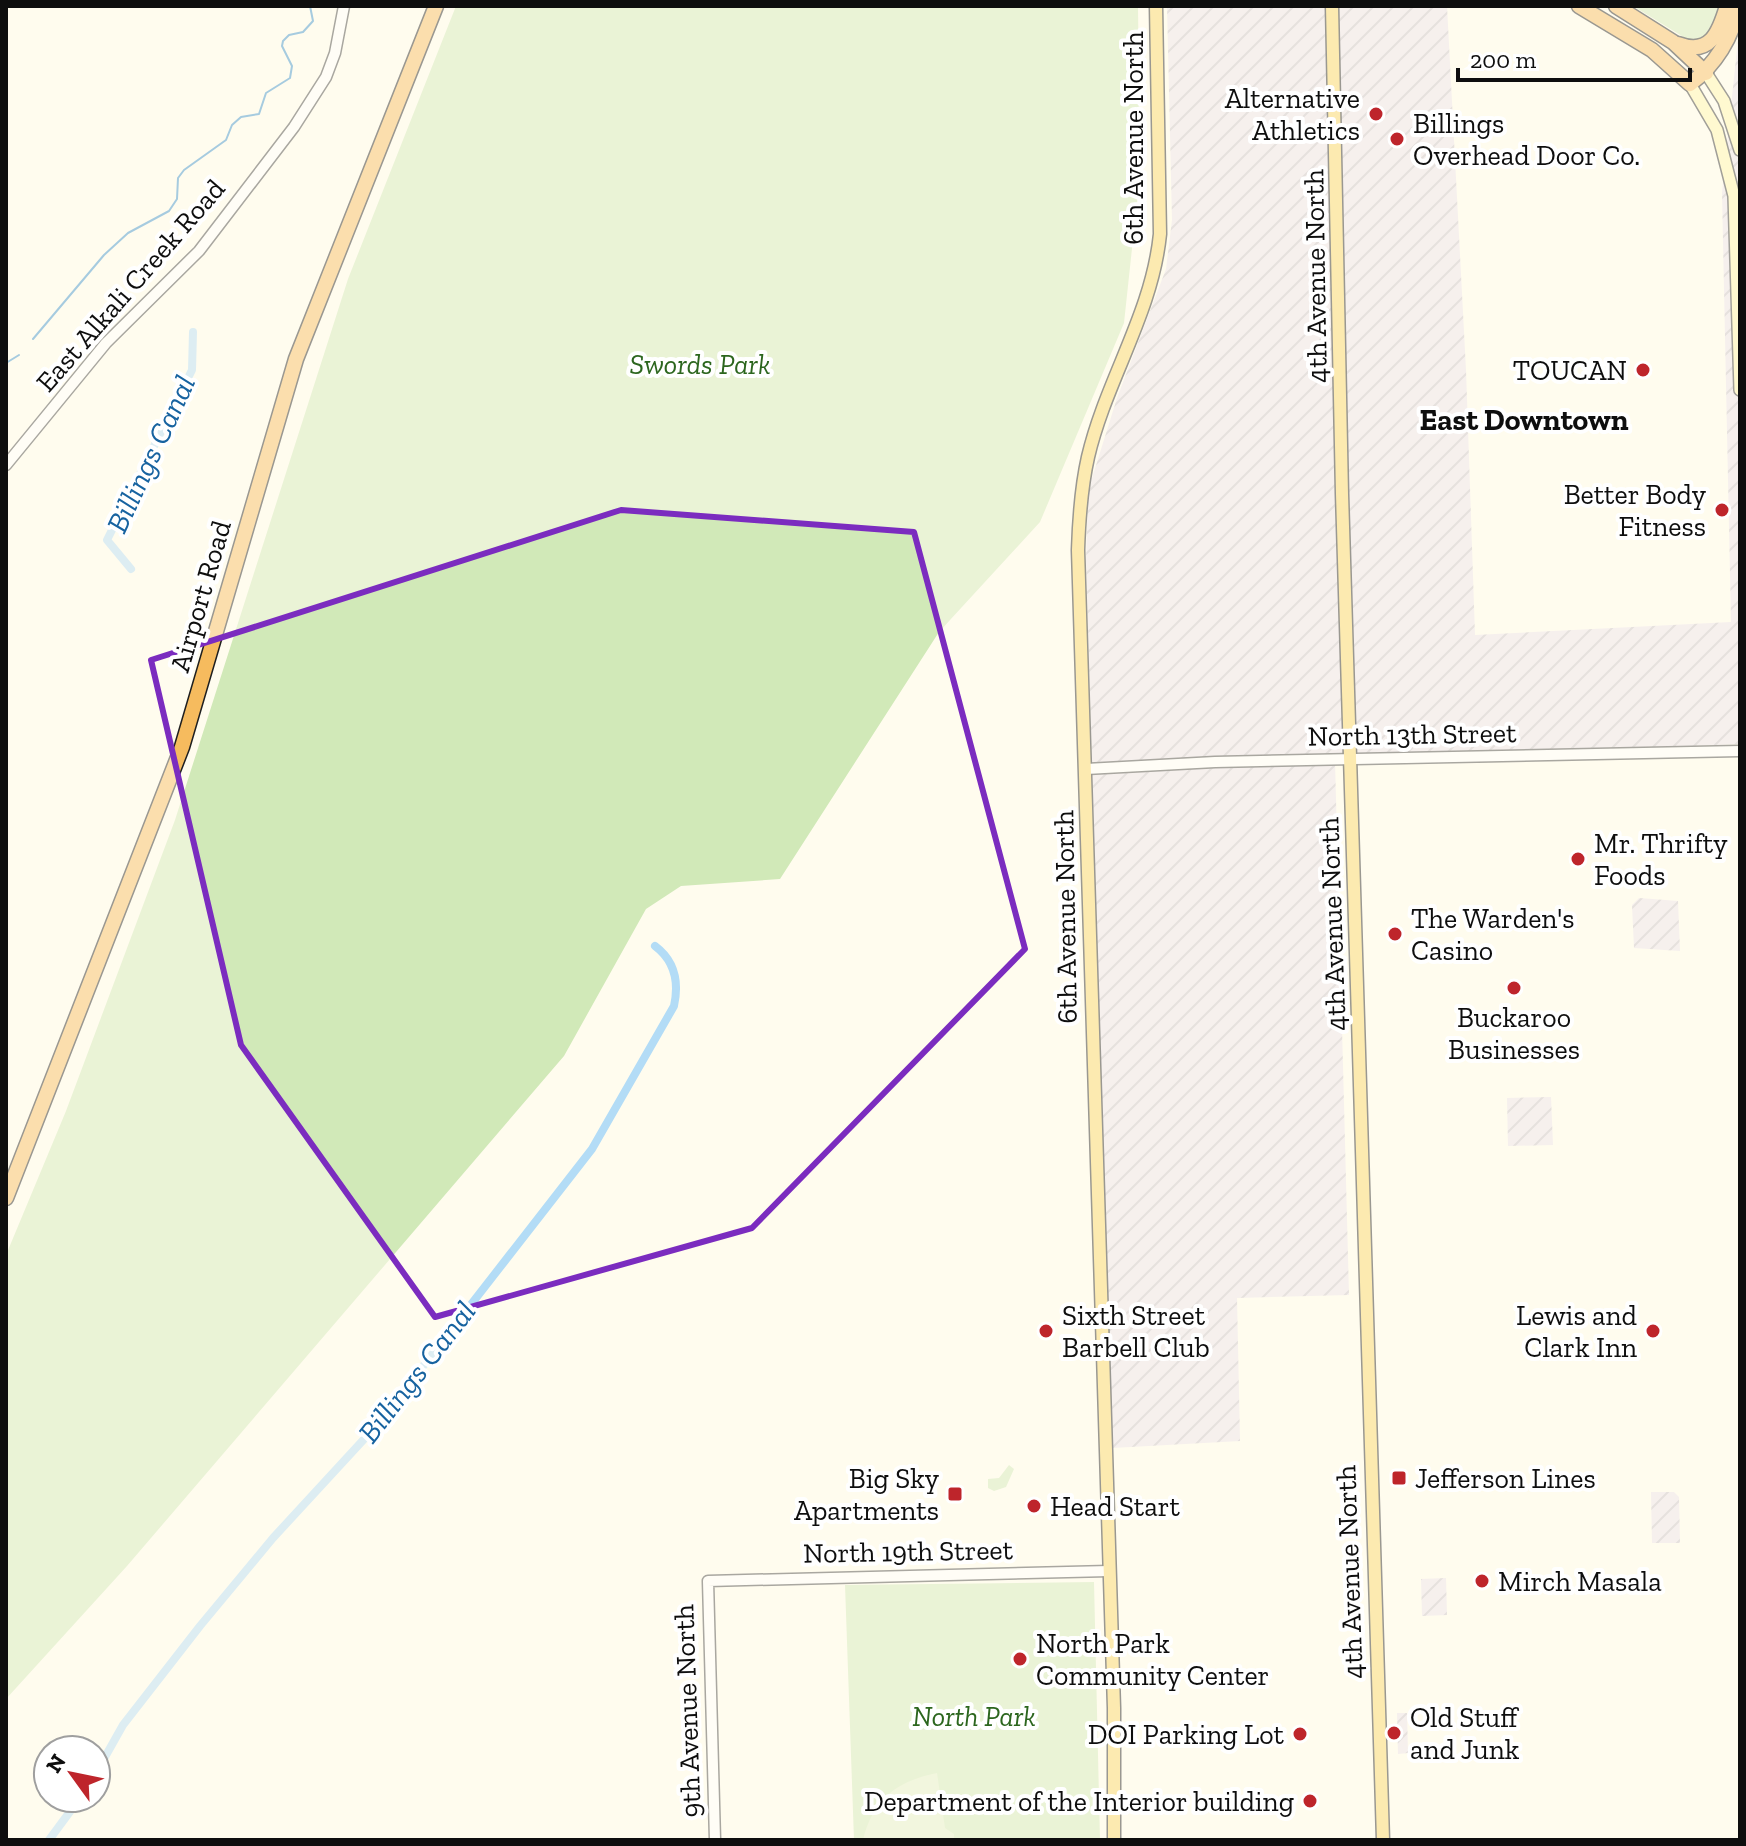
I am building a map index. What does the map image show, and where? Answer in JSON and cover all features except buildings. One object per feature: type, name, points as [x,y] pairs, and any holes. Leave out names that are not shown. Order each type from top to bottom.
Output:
[{"type":"highway","name":"Airport Road","points":[[6,1198],[182,747],[296,359],[436,6]]},
{"type":"highway","points":[[1579,6],[1652,50],[1690,84],[1706,73],[1730,36],[1736,11]]},
{"type":"highway","points":[[1616,6],[1688,48],[1707,46],[1736,11]]},
{"type":"highway","points":[[1673,42],[1706,73]]},
{"type":"main road","name":"6th Avenue North","points":[[1114,1840],[1079,511],[1096,430],[1137,327],[1158,261],[1156,6]]},
{"type":"main road","name":"4th Avenue North","points":[[1332,6],[1383,1840]]},
{"type":"main road","points":[[1706,73],[1724,101],[1740,150]]},
{"type":"main road","points":[[1690,84],[1717,130],[1734,196],[1740,390]]},
{"type":"main road","points":[[1734,196],[1740,177]]},
{"type":"street","name":"East Alkali Creek Road","points":[[6,465],[106,343],[199,251],[294,127],[326,77],[335,53],[344,6]]},
{"type":"street","name":"North 13th Street","points":[[1086,769],[1215,762],[1740,751]]},
{"type":"street","name":"North 19th Street","points":[[708,1581],[1109,1571]]},
{"type":"street","name":"9th Avenue North","points":[[708,1581],[715,1840]]},
{"type":"highlighted area","points":[[621,510],[914,532],[1025,949],[752,1228],[435,1317],[241,1045],[151,660]]},
{"type":"shaded area","points":[[1167,6],[1447,6],[1466,370],[1475,635],[1731,622],[1722,193],[1740,20],[1740,744],[1335,761],[1349,1295],[1237,1298],[1240,1441],[1112,1448],[1086,560],[1088,491],[1117,398],[1166,269],[1172,220]]},
{"type":"shaded area","points":[[1639,898],[1678,901],[1680,951],[1634,948],[1632,905]]},
{"type":"shaded area","points":[[1551,1097],[1553,1145],[1508,1146],[1507,1098]]},
{"type":"shaded area","points":[[1651,1492],[1674,1492],[1679,1497],[1680,1543],[1652,1543]]},
{"type":"shaded area","points":[[1446,1578],[1447,1615],[1422,1616],[1421,1579]]},
{"type":"shaded area","points":[[1397,1713],[1407,1713],[1408,1753],[1398,1754]]},
{"type":"green space","name":"Swords Park","points":[[456,6],[1138,6],[1140,174],[1124,323],[1040,522],[939,632],[780,879],[681,886],[646,909],[564,1056],[127,1566],[6,1699],[6,1255],[66,1111],[175,820],[348,279]]},
{"type":"green space","points":[[1633,6],[1721,6],[1703,40],[1690,41]]},
{"type":"green space","points":[[1009,1465],[1014,1469],[1006,1487],[994,1491],[988,1488],[988,1479],[999,1478]]},
{"type":"green space","name":"North Park","points":[[1094,1582],[1100,1840],[854,1840],[845,1585]]},
{"type":"green space","points":[[937,1773],[945,1828],[954,1834],[954,1840],[863,1840],[873,1813],[889,1794],[910,1781]]},
{"type":"waterway","points":[[33,339],[104,255],[128,233],[169,211],[177,199],[178,178],[184,170],[226,140],[232,125],[241,117],[259,114],[266,93],[290,78],[292,66],[282,46],[283,41],[289,35],[303,32],[313,21],[310,6]]},
{"type":"waterway","name":"Billings Canal","points":[[131,569],[107,540],[192,370],[193,332]]},
{"type":"waterway","points":[[6,363],[19,355]]},
{"type":"waterway","name":"Billings Canal","points":[[112,1745],[123,1725],[200,1626],[273,1538],[378,1424],[592,1149],[674,1006],[674,973],[667,958],[655,946]]},
{"type":"waterway","name":"Billings Canal","points":[[49,1840],[68,1814]]},
{"type":"place","name":"Alternative Athletics","points":[[1376,114]]},
{"type":"place","name":"Billings Overhead Door Co.","points":[[1397,139]]},
{"type":"place","name":"TOUCAN","points":[[1643,370]]},
{"type":"place","name":"Better Body Fitness","points":[[1722,510]]},
{"type":"place","name":"Mr. Thrifty Foods","points":[[1578,859]]},
{"type":"place","name":"The Warden's Casino","points":[[1395,934]]},
{"type":"place","name":"Buckaroo Businesses","points":[[1514,988]]},
{"type":"place","name":"Sixth Street Barbell Club","points":[[1046,1331]]},
{"type":"place","name":"Lewis and Clark Inn","points":[[1653,1331]]},
{"type":"place","name":"Jefferson Lines","points":[[1399,1478]]},
{"type":"place","name":"Big Sky Apartments","points":[[955,1494]]},
{"type":"place","name":"Head Start","points":[[1034,1506]]},
{"type":"place","name":"Mirch Masala","points":[[1482,1581]]},
{"type":"place","name":"North Park Community Center","points":[[1020,1659]]},
{"type":"place","name":"Old Stuff and Junk","points":[[1394,1733]]},
{"type":"place","name":"DOI Parking Lot","points":[[1300,1734]]},
{"type":"place","name":"Department of the Interior building","points":[[1310,1801]]},
{"type":"district","name":"East Downtown","points":[[1524,420]]}]
